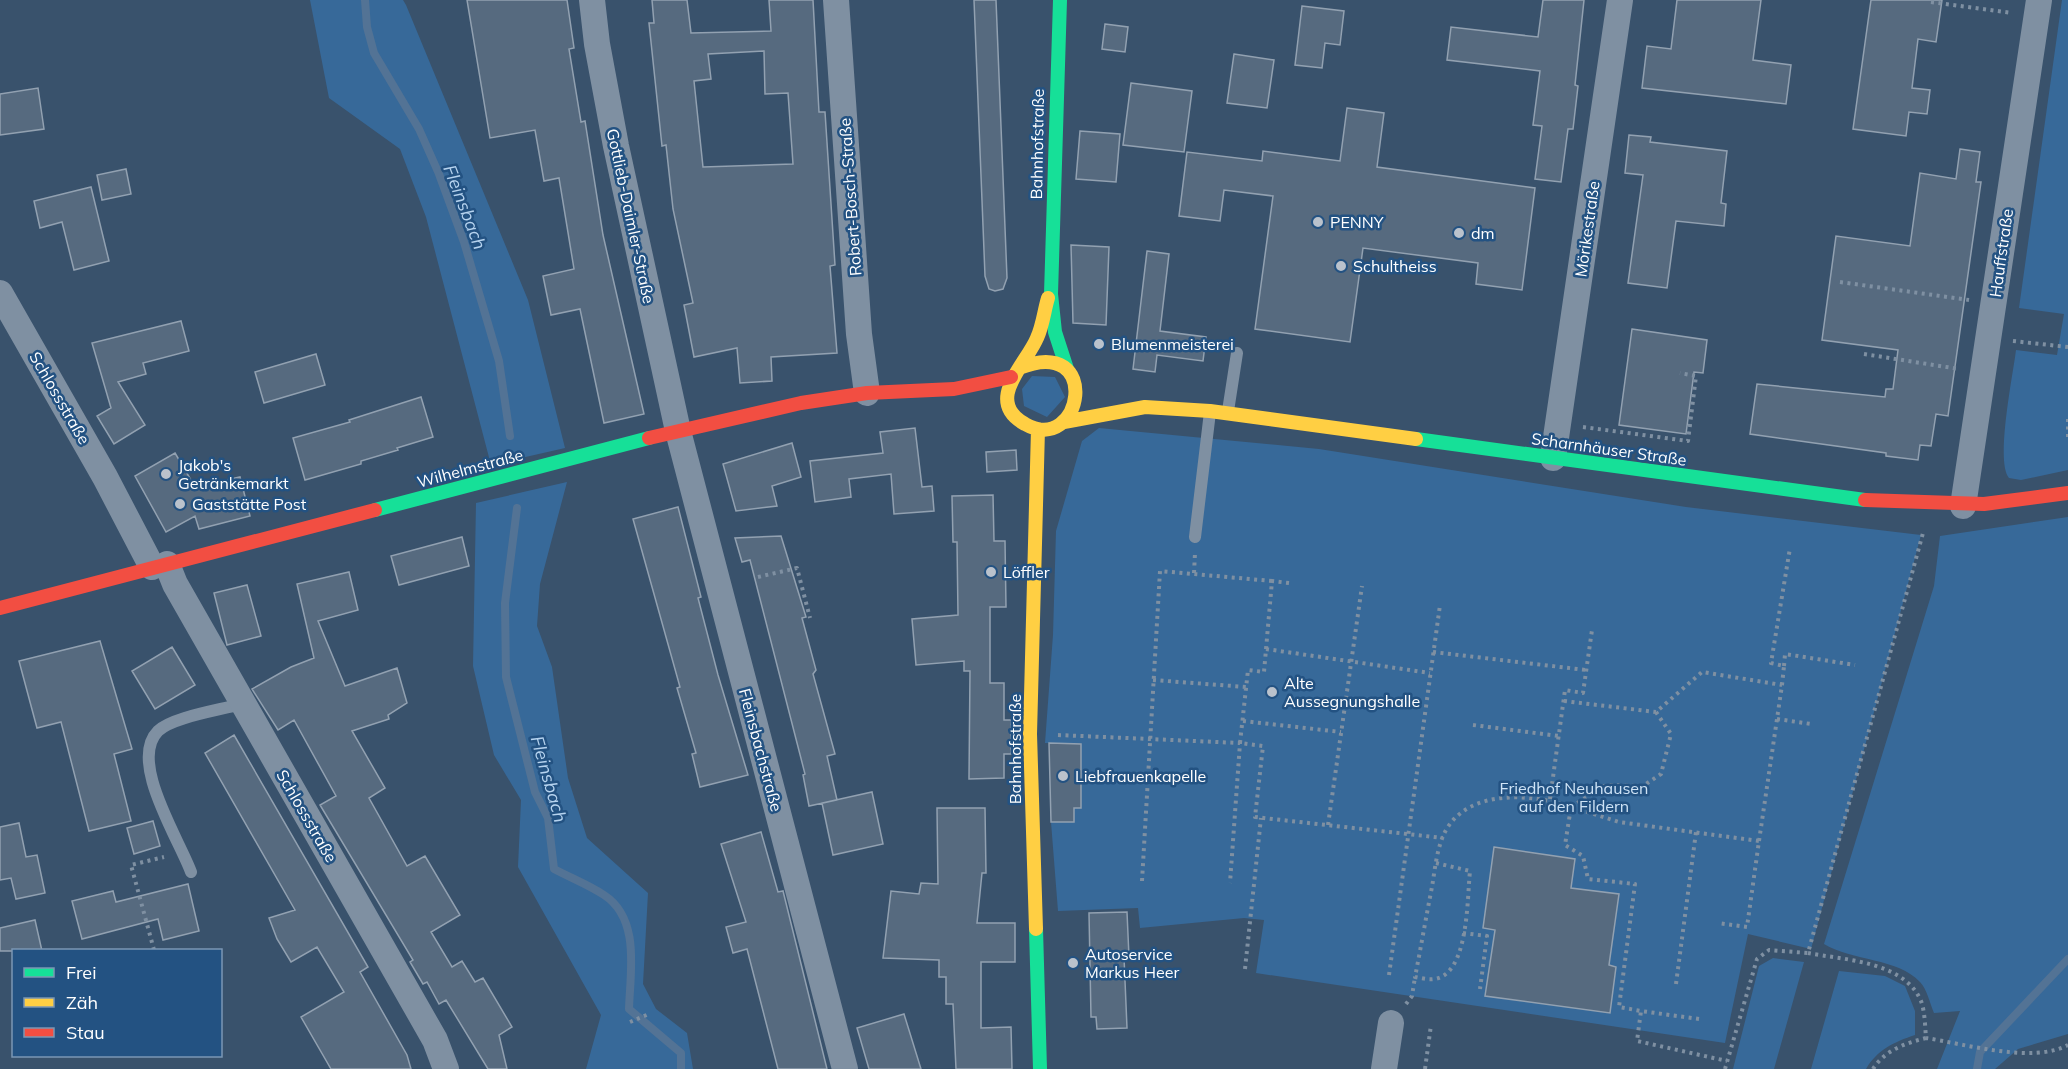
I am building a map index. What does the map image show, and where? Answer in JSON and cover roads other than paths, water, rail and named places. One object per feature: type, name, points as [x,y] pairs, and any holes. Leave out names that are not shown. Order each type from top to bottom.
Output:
[{"type":"street","name":"Gottlieb-Daimler-Straße","points":[[592,0],[597,44],[616,146],[678,431]]},
{"type":"street","name":"Robert-Bosch-Straße","points":[[837,0],[859,334],[867,393]]},
{"type":"street","name":"Bahnhofstraße","points":[[1060,0],[1054,92],[1050,288],[1060,349],[1076,386],[1077,398],[1073,411],[1064,422]]},
{"type":"street","name":"Mörikestraße","points":[[1553,458],[1620,0]]},
{"type":"street","name":"Hauffstraße","points":[[1962,506],[2038,8]]},
{"type":"street","name":"Bahnhofstraße","points":[[1015,373],[1038,337],[1050,288]]},
{"type":"street","name":"Schlossstraße","points":[[0,293],[105,477],[160,566],[175,584],[241,704],[435,1040],[446,1069]]},
{"type":"street","points":[[1064,422],[1051,428],[1038,429],[1024,424],[1014,415],[1008,389],[1015,373],[1029,361],[1053,360],[1084,382]]},
{"type":"street","name":"Wilhelmstraße","points":[[0,608],[678,431],[801,402],[867,393],[954,389],[1015,373]]},
{"type":"street","name":"Wilhelmstraße","points":[[954,389],[1011,408]]},
{"type":"street","name":"Scharnhäuser Straße","points":[[1122,395],[1145,407]]},
{"type":"street","name":"Scharnhäuser Straße","points":[[1064,422],[1085,416],[1145,407],[1210,411],[1844,498],[1928,506],[1962,506],[2040,499],[2068,493]]},
{"type":"street","name":"Bahnhofstraße","points":[[1038,429],[1030,734],[1040,1069]]},
{"type":"street","name":"Fleinsbachstraße","points":[[678,431],[845,1069]]},
{"type":"street","points":[[1384,1069],[1391,1023]]},
{"type":"lane","points":[[1228,414],[1237,353]]},
{"type":"lane","points":[[1195,537],[1210,411]]},
{"type":"lane","points":[[191,872],[149,776],[147,752],[158,731],[171,723],[241,704]]},
{"type":"waterway","name":"Fleinsbach","points":[[365,0],[367,27],[374,53],[419,129],[439,174],[464,242],[499,361],[510,436]]},
{"type":"waterway","name":"Fleinsbach","points":[[517,508],[505,603],[506,677],[535,792],[548,818],[554,869],[598,891],[616,905],[624,918],[631,948],[629,1009],[681,1053],[681,1069]]},
{"type":"waterway","points":[[1977,1069],[1980,1052],[2068,959]]},
{"type":"place","name":"PENNY","points":[[1318,222]]},
{"type":"place","name":"dm","points":[[1459,233]]},
{"type":"place","name":"Schultheiss","points":[[1341,266]]},
{"type":"place","name":"Blumenmeisterei","points":[[1099,344]]},
{"type":"place","name":"Jakob's Getränkemarkt","points":[[166,474]]},
{"type":"place","name":"Gaststätte Post","points":[[180,504]]},
{"type":"place","name":"Löffler","points":[[991,572]]},
{"type":"place","name":"Alte Aussegnungshalle","points":[[1272,692]]},
{"type":"place","name":"Liebfrauenkapelle","points":[[1063,776]]},
{"type":"place","name":"Autoservice Markus Heer","points":[[1073,963]]},
{"type":"park label","name":"Friedhof Neuhausen auf den Fildern","points":[[1574,797]]}]
